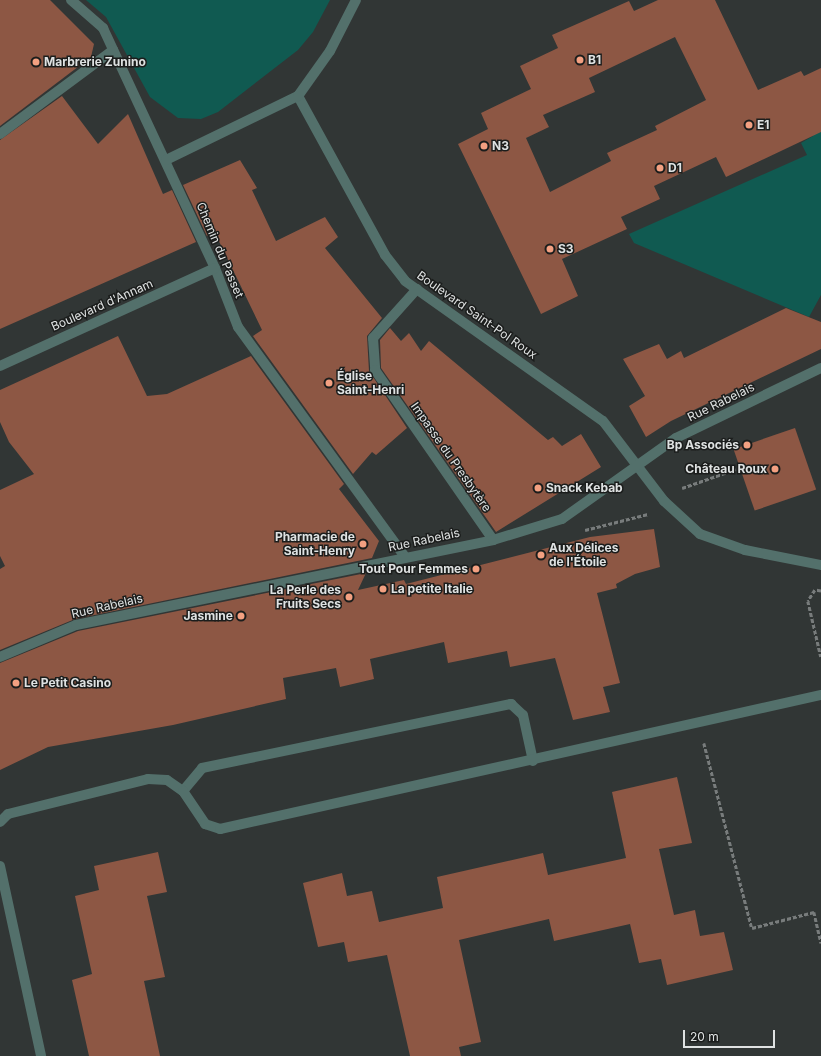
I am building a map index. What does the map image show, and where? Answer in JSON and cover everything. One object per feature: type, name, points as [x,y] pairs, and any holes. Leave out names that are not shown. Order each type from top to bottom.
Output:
[{"type":"street","name":"Chemin du Passet","points":[[71,0],[103,28],[216,268],[238,328],[405,557]]},
{"type":"street","points":[[166,160],[298,96],[330,51],[356,0]]},
{"type":"street","points":[[0,134],[114,50]]},
{"type":"street","name":"Boulevard Saint-Pol Roux","points":[[298,96],[385,255],[405,281],[603,421],[664,501],[700,534],[745,550],[821,565]]},
{"type":"street","name":"Boulevard d'Annam","points":[[0,366],[216,268]]},
{"type":"street","name":"Impasse du Presbytère","points":[[417,289],[373,338],[375,370],[493,540]]},
{"type":"street","name":"Rue Rabelais","points":[[0,656],[76,625],[493,540],[562,520],[638,467],[676,438],[821,368]]},
{"type":"street","points":[[0,822],[8,814],[148,779],[167,780],[183,791],[205,824],[220,829],[699,725],[821,695]]},
{"type":"street","points":[[183,791],[202,768],[512,704],[523,715],[533,761]]},
{"type":"street","points":[[0,866],[41,1056]]},
{"type":"path","points":[[583,531],[644,517],[684,486],[736,469]]},
{"type":"path","points":[[821,591],[815,590],[808,601],[821,657]]},
{"type":"path","points":[[699,725],[752,928],[814,912],[821,943]]},
{"type":"green space","points":[[86,0],[330,0],[313,32],[298,50],[218,112],[201,119],[178,118],[150,97],[106,17]]},
{"type":"green space","points":[[821,123],[821,295],[809,317],[634,243],[629,234],[807,155],[801,143],[813,136],[810,128]]},
{"type":"building","points":[[0,0],[50,0],[94,44],[91,57],[0,126]]},
{"type":"building","points":[[658,0],[715,0],[758,90],[801,71],[804,76],[821,68],[821,132],[726,177],[716,157],[654,186],[660,199],[621,217],[627,229],[562,259],[578,296],[541,314],[458,144],[488,129],[481,113],[531,89],[520,66],[558,48],[552,35],[629,1],[634,11]],"holes":[[[675,37],[706,100],[655,126],[657,130],[607,153],[611,161],[550,192],[526,138],[549,127],[543,115],[595,92],[589,78]]]},
{"type":"building","points":[[62,96],[98,144],[128,114],[163,194],[172,190],[196,242],[0,329],[0,140]]},
{"type":"building","points":[[240,160],[257,188],[252,190],[276,241],[325,217],[338,237],[325,248],[382,318],[367,336],[369,371],[407,428],[376,455],[372,452],[353,474],[253,336],[262,330],[215,233],[207,236],[183,185]]},
{"type":"building","points":[[786,308],[821,322],[821,349],[671,421],[646,437],[629,406],[645,396],[623,359],[659,344],[667,359],[681,351],[684,358]]},
{"type":"building","points":[[390,328],[401,341],[409,333],[421,351],[429,341],[548,440],[553,437],[562,446],[581,434],[601,467],[496,532],[381,368],[380,340]]},
{"type":"building","points":[[118,336],[147,396],[167,394],[251,356],[344,484],[339,489],[379,541],[372,558],[75,619],[0,650],[0,569],[5,566],[0,556],[0,490],[34,474],[9,442],[0,422],[0,390]]},
{"type":"building","name":"Château Roux","points":[[795,428],[816,489],[755,511],[734,449]]},
{"type":"building","points":[[654,529],[660,567],[635,574],[616,584],[617,588],[597,593],[620,683],[603,687],[610,712],[573,720],[555,658],[510,667],[507,651],[448,663],[444,642],[370,659],[374,679],[340,687],[336,668],[283,678],[286,699],[173,725],[48,747],[0,770],[0,663],[78,631],[366,573],[358,590],[404,580],[406,584],[590,537]]},
{"type":"building","points":[[677,777],[692,843],[659,849],[674,915],[695,910],[700,936],[724,932],[733,970],[667,985],[661,959],[639,963],[630,924],[554,941],[549,919],[459,940],[481,1042],[459,1047],[461,1056],[410,1056],[387,955],[348,962],[344,942],[318,947],[303,883],[342,873],[347,896],[372,891],[379,922],[443,908],[437,877],[543,853],[548,875],[626,858],[612,792]]},
{"type":"building","points":[[158,852],[167,892],[147,896],[165,977],[144,981],[160,1056],[89,1056],[72,980],[92,974],[75,896],[99,890],[94,866]]},
{"type":"place","name":"B1","points":[[580,60]]},
{"type":"place","name":"Marbrerie Zunino","points":[[36,62]]},
{"type":"place","name":"E1","points":[[749,125]]},
{"type":"place","name":"N3","points":[[484,146]]},
{"type":"place","name":"D1","points":[[660,168]]},
{"type":"place","name":"S3","points":[[550,249]]},
{"type":"place","name":"Église Saint-Henri","points":[[329,383]]},
{"type":"place","name":"Bp Associés","points":[[747,445]]},
{"type":"place","name":"Château Roux","points":[[775,469]]},
{"type":"place","name":"Snack Kebab","points":[[538,488]]},
{"type":"place","name":"Pharmacie de Saint-Henry","points":[[363,544]]},
{"type":"place","name":"Aux Délices de l'Étoile","points":[[541,555]]},
{"type":"place","name":"Tout Pour Femmes","points":[[476,569]]},
{"type":"place","name":"La petite Italie","points":[[383,589]]},
{"type":"place","name":"La Perle des Fruits Secs","points":[[349,597]]},
{"type":"place","name":"Jasmine","points":[[241,616]]},
{"type":"place","name":"Le Petit Casino","points":[[16,683]]}]
